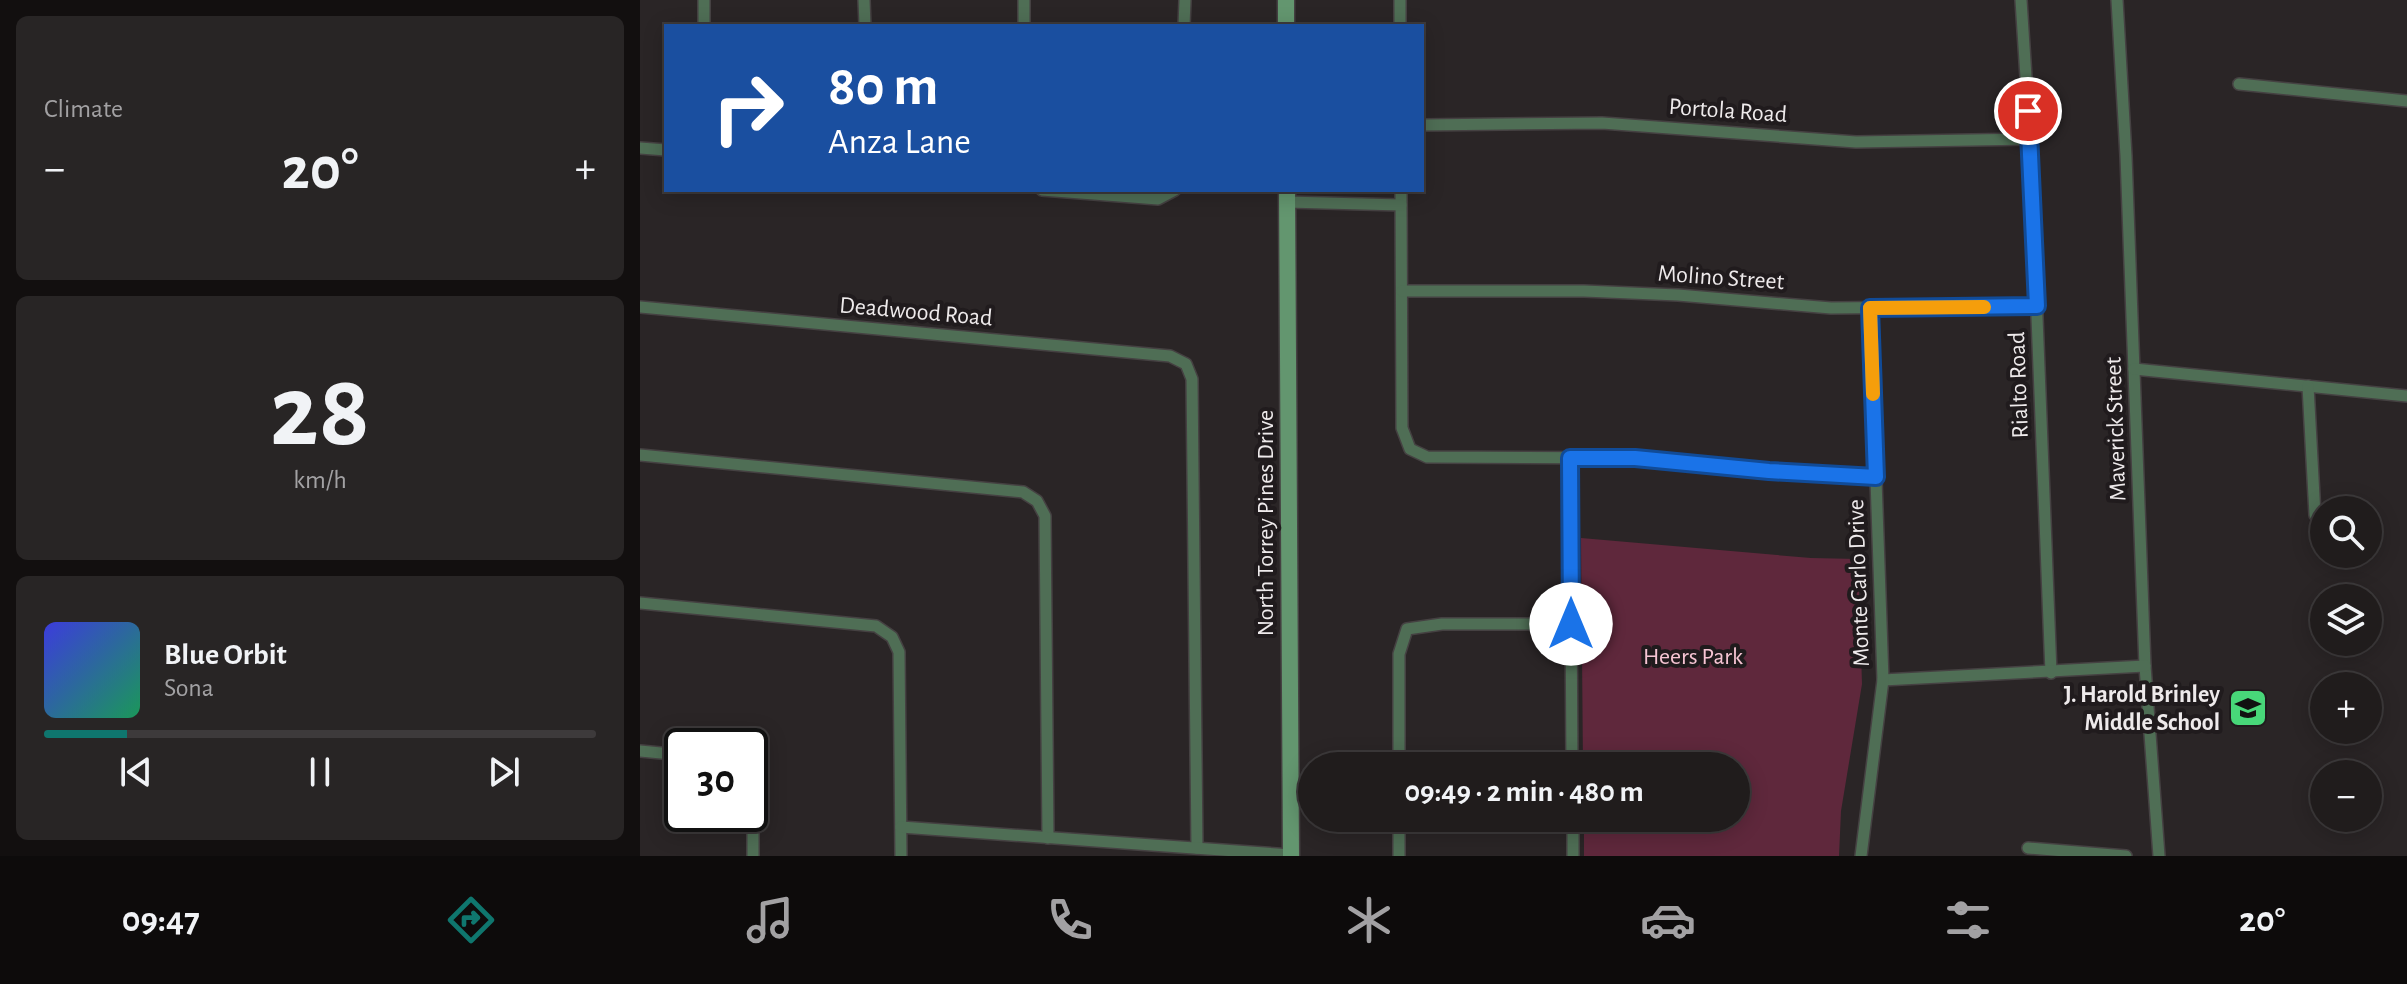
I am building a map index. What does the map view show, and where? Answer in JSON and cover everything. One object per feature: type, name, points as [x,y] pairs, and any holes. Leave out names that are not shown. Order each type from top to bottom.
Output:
[{"type":"main road","points":[[1286,0],[1286,24]]},
{"type":"main road","name":"North Torrey Pines Drive","points":[[1287,196],[1291,856]]},
{"type":"street","points":[[704,0],[704,24]]},
{"type":"street","points":[[864,0],[865,24]]},
{"type":"street","points":[[1024,0],[1024,24]]},
{"type":"street","points":[[1184,24],[1185,0]]},
{"type":"street","points":[[1400,0],[1400,24]]},
{"type":"street","name":"Rialto Road","points":[[2021,0],[2030,139],[2051,673]]},
{"type":"street","name":"Maverick Street","points":[[2117,0],[2145,666],[2159,856]]},
{"type":"street","points":[[2239,84],[2407,101]]},
{"type":"street","name":"Portola Road","points":[[1424,125],[1602,123],[1856,142],[2030,139]]},
{"type":"street","points":[[640,148],[664,150]]},
{"type":"street","points":[[1068,192],[1158,199],[1173,192]]},
{"type":"street","points":[[1401,192],[1402,428],[1410,449],[1427,457],[1635,458],[1769,471],[1876,477]]},
{"type":"street","points":[[1287,196],[1401,205]]},
{"type":"street","name":"Molino Street","points":[[1402,291],[1678,295],[1831,308],[2037,306]]},
{"type":"street","name":"Deadwood Road","points":[[640,307],[1170,356],[1186,364],[1192,379],[1197,848]]},
{"type":"street","name":"Monte Carlo Drive","points":[[1861,856],[1883,680],[1870,308]]},
{"type":"street","points":[[2134,369],[2407,396]]},
{"type":"street","points":[[2308,386],[2314,496]]},
{"type":"street","points":[[640,455],[1023,492],[1037,501],[1045,516],[1048,838]]},
{"type":"street","points":[[1570,458],[1572,752]]},
{"type":"street","points":[[640,603],[876,626],[892,637],[899,652],[901,856]]},
{"type":"street","points":[[1399,752],[1399,654],[1407,629],[1442,624],[1571,624]]},
{"type":"street","points":[[1883,680],[2145,666]]},
{"type":"street","points":[[640,751],[664,753]]},
{"type":"street","points":[[901,827],[1291,856]]},
{"type":"street","points":[[753,832],[753,856]]},
{"type":"street","points":[[1399,832],[1399,856]]},
{"type":"street","points":[[1573,832],[1573,856]]},
{"type":"street","points":[[2028,848],[2126,856]]},
{"type":"green space","name":"Heers Park","points":[[1581,538],[1811,558],[1858,559],[1862,684],[1841,811],[1839,856],[1584,856],[1584,832],[1750,832],[1750,752],[1583,752]]},
{"type":"slow traffic","points":[[1873,394],[1870,308],[1984,307]]},
{"type":"place","name":"J. Harold Brinley Middle School","points":[[2248,708]]},
{"type":"route","points":[[1571,624],[1570,458],[1635,458],[1769,471],[1876,477],[1870,308],[2037,306],[2028,111]]}]
